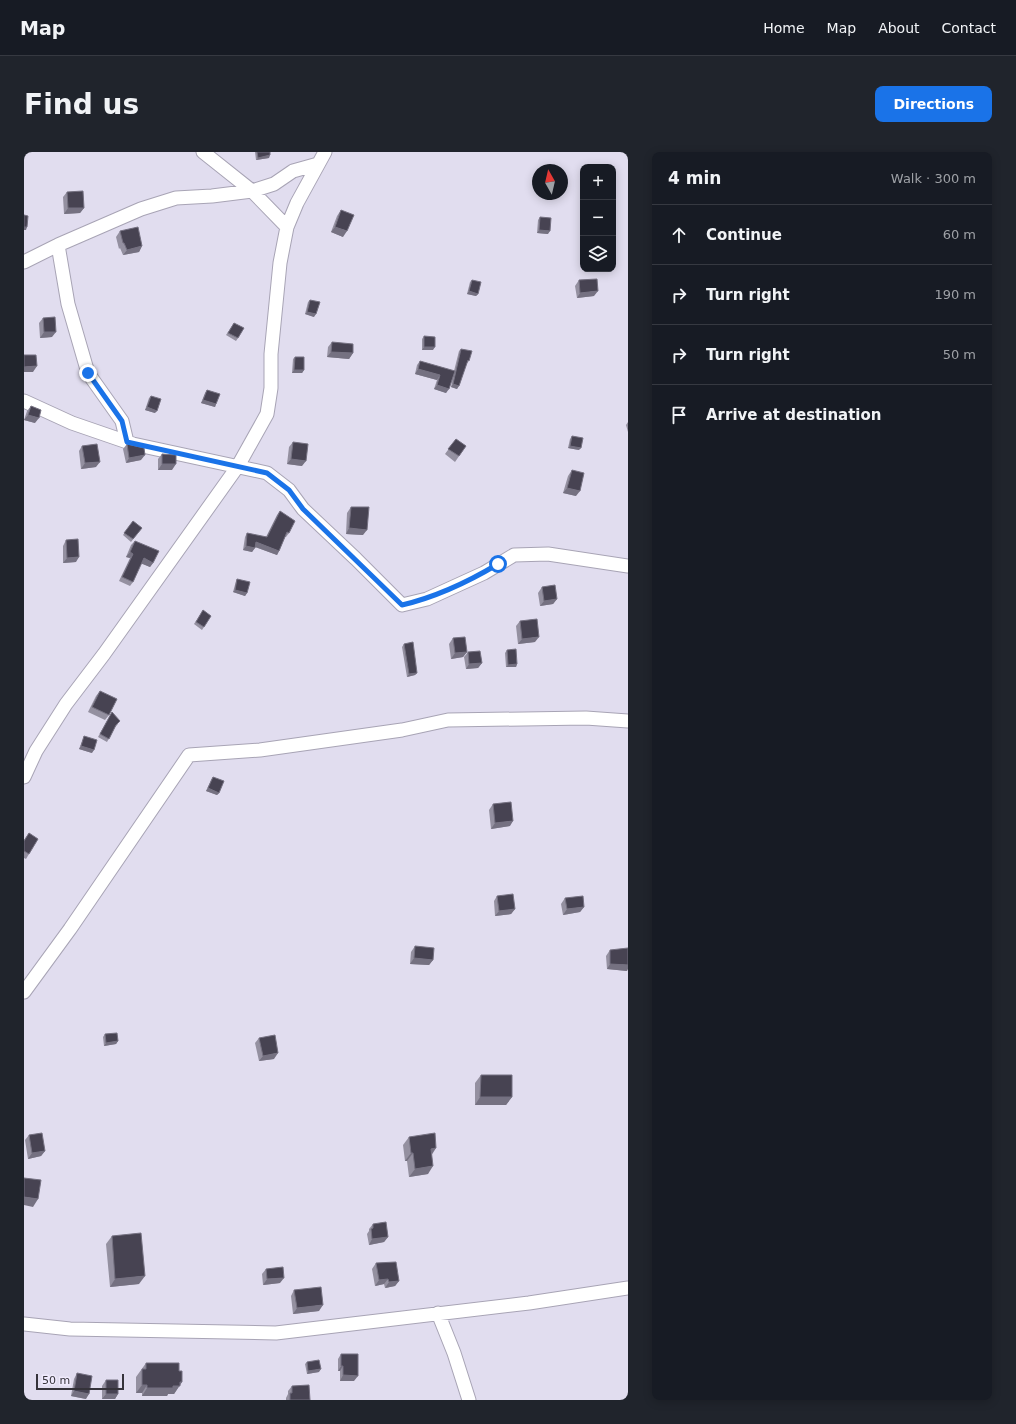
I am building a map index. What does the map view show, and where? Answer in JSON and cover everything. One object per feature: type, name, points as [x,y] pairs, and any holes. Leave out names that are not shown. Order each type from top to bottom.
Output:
[{"type":"street","points":[[203,152],[252,191],[287,227]]},
{"type":"street","points":[[24,777],[36,751],[66,704],[104,654],[238,466],[267,414],[271,388],[271,354],[280,263],[287,227],[297,203],[325,152]]},
{"type":"street","points":[[24,262],[58,245],[141,210],[176,198],[212,196],[252,191],[274,184],[293,171],[318,164]]},
{"type":"street","points":[[58,245],[68,304],[88,373],[122,421],[127,442]]},
{"type":"street","points":[[24,401],[72,422],[127,442],[267,473],[289,490],[303,509],[402,605],[427,599],[484,573],[514,555],[548,554],[628,566]]},
{"type":"street","points":[[24,992],[70,929],[189,755],[260,750],[402,730],[448,720],[586,718],[628,721]]},
{"type":"street","points":[[24,1324],[70,1329],[276,1333],[529,1303],[628,1288]]},
{"type":"street","points":[[438,1313],[454,1353],[470,1400]]},
{"type":"building","points":[[257,152],[270,152],[270,155],[258,158]]},
{"type":"building","points":[[83,191],[84,208],[68,208],[67,192]]},
{"type":"building","points":[[341,210],[354,215],[347,231],[335,227]]},
{"type":"building","points":[[24,215],[28,216],[27,227],[24,227]]},
{"type":"building","points":[[540,217],[551,218],[550,231],[539,230]]},
{"type":"building","points":[[138,227],[142,246],[127,250],[123,243],[120,231]]},
{"type":"building","points":[[597,279],[598,291],[580,293],[579,280]]},
{"type":"building","points":[[472,280],[481,282],[478,294],[469,291]]},
{"type":"building","points":[[310,300],[320,302],[316,314],[307,312]]},
{"type":"building","points":[[55,317],[56,332],[44,332],[43,318]]},
{"type":"building","points":[[234,323],[244,328],[238,338],[228,333]]},
{"type":"building","points":[[424,336],[435,337],[435,347],[424,347]]},
{"type":"building","points":[[332,342],[353,344],[353,353],[331,352]]},
{"type":"building","points":[[461,349],[472,351],[459,386],[453,384]]},
{"type":"building","points":[[24,355],[36,355],[37,366],[24,367]]},
{"type":"building","points":[[295,357],[304,357],[304,370],[294,370]]},
{"type":"building","points":[[420,361],[455,371],[449,389],[437,385],[440,375],[418,369]]},
{"type":"building","points":[[207,390],[220,394],[216,404],[203,400]]},
{"type":"building","points":[[151,396],[161,399],[157,411],[147,407]]},
{"type":"building","points":[[31,406],[41,410],[39,418],[28,415]]},
{"type":"building","points":[[572,436],[583,438],[581,448],[570,446]]},
{"type":"building","points":[[456,439],[466,446],[459,456],[448,449]]},
{"type":"building","points":[[293,442],[308,444],[306,461],[291,459]]},
{"type":"building","points":[[97,444],[100,462],[85,463],[82,446]]},
{"type":"building","points":[[127,444],[144,448],[145,455],[129,458]]},
{"type":"building","points":[[162,454],[176,455],[176,464],[162,464]]},
{"type":"building","points":[[572,470],[584,473],[580,491],[567,488]]},
{"type":"building","points":[[351,507],[369,507],[367,530],[349,528]]},
{"type":"building","points":[[280,511],[295,521],[289,533],[287,532],[279,551],[256,542],[255,548],[246,546],[247,533],[267,537]]},
{"type":"building","points":[[133,521],[142,528],[133,539],[124,533]]},
{"type":"building","points":[[78,539],[79,557],[67,558],[66,540]]},
{"type":"building","points":[[135,541],[159,551],[153,563],[144,558],[133,582],[122,577],[133,554],[130,552]]},
{"type":"building","points":[[237,579],[250,582],[247,593],[235,590]]},
{"type":"building","points":[[555,585],[557,599],[544,601],[542,587]]},
{"type":"building","points":[[203,610],[211,616],[204,627],[196,622]]},
{"type":"building","points":[[537,619],[539,637],[522,639],[520,621]]},
{"type":"building","points":[[465,637],[467,652],[455,653],[453,638]]},
{"type":"building","points":[[413,642],[417,673],[409,674],[404,644]]},
{"type":"building","points":[[516,649],[517,664],[508,665],[507,650]]},
{"type":"building","points":[[480,651],[482,663],[469,664],[468,652]]},
{"type":"building","points":[[100,691],[117,699],[109,715],[92,707]]},
{"type":"building","points":[[112,712],[120,721],[116,725],[109,739],[100,734]]},
{"type":"building","points":[[84,736],[97,740],[94,750],[81,746]]},
{"type":"building","points":[[213,777],[224,781],[219,793],[208,788]]},
{"type":"building","points":[[511,802],[513,821],[495,823],[493,804]]},
{"type":"building","points":[[29,833],[38,839],[29,854],[24,851],[24,841]]},
{"type":"building","points":[[513,894],[515,909],[499,911],[497,896]]},
{"type":"building","points":[[583,896],[584,907],[567,909],[565,898]]},
{"type":"building","points":[[415,946],[434,948],[433,960],[414,958]]},
{"type":"building","points":[[628,948],[628,965],[610,964],[610,950]]},
{"type":"building","points":[[117,1033],[118,1041],[106,1043],[105,1034]]},
{"type":"building","points":[[275,1035],[278,1053],[263,1056],[259,1038]]},
{"type":"building","points":[[481,1075],[512,1075],[512,1097],[480,1097]]},
{"type":"building","points":[[42,1133],[45,1151],[32,1153],[29,1135]]},
{"type":"building","points":[[435,1133],[436,1148],[431,1149],[433,1166],[415,1169],[409,1137]]},
{"type":"building","points":[[24,1178],[41,1180],[38,1199],[24,1197]]},
{"type":"building","points":[[386,1222],[388,1237],[372,1239],[371,1229],[373,1228],[373,1224]]},
{"type":"building","points":[[141,1233],[145,1276],[115,1279],[112,1236]]},
{"type":"building","points":[[396,1262],[399,1281],[389,1282],[388,1279],[379,1280],[376,1263]]},
{"type":"building","points":[[283,1267],[284,1278],[267,1279],[266,1269]]},
{"type":"building","points":[[321,1287],[323,1305],[297,1308],[294,1290]]},
{"type":"building","points":[[341,1354],[358,1354],[358,1376],[343,1375]]},
{"type":"building","points":[[319,1360],[321,1369],[308,1371],[307,1362]]},
{"type":"building","points":[[146,1363],[179,1363],[179,1371],[182,1371],[182,1382],[180,1382],[180,1386],[173,1386],[173,1388],[147,1388],[147,1385],[142,1385],[142,1369],[146,1369]]},
{"type":"building","points":[[77,1373],[92,1376],[89,1394],[74,1391]]},
{"type":"building","points":[[106,1380],[118,1380],[118,1394],[106,1394]]},
{"type":"building","points":[[309,1385],[310,1400],[290,1400],[292,1386]]},
{"type":"route","points":[[88,373],[122,421],[127,442],[267,473],[289,490],[303,509],[402,605],[427,599],[484,573],[498,564]]}]
